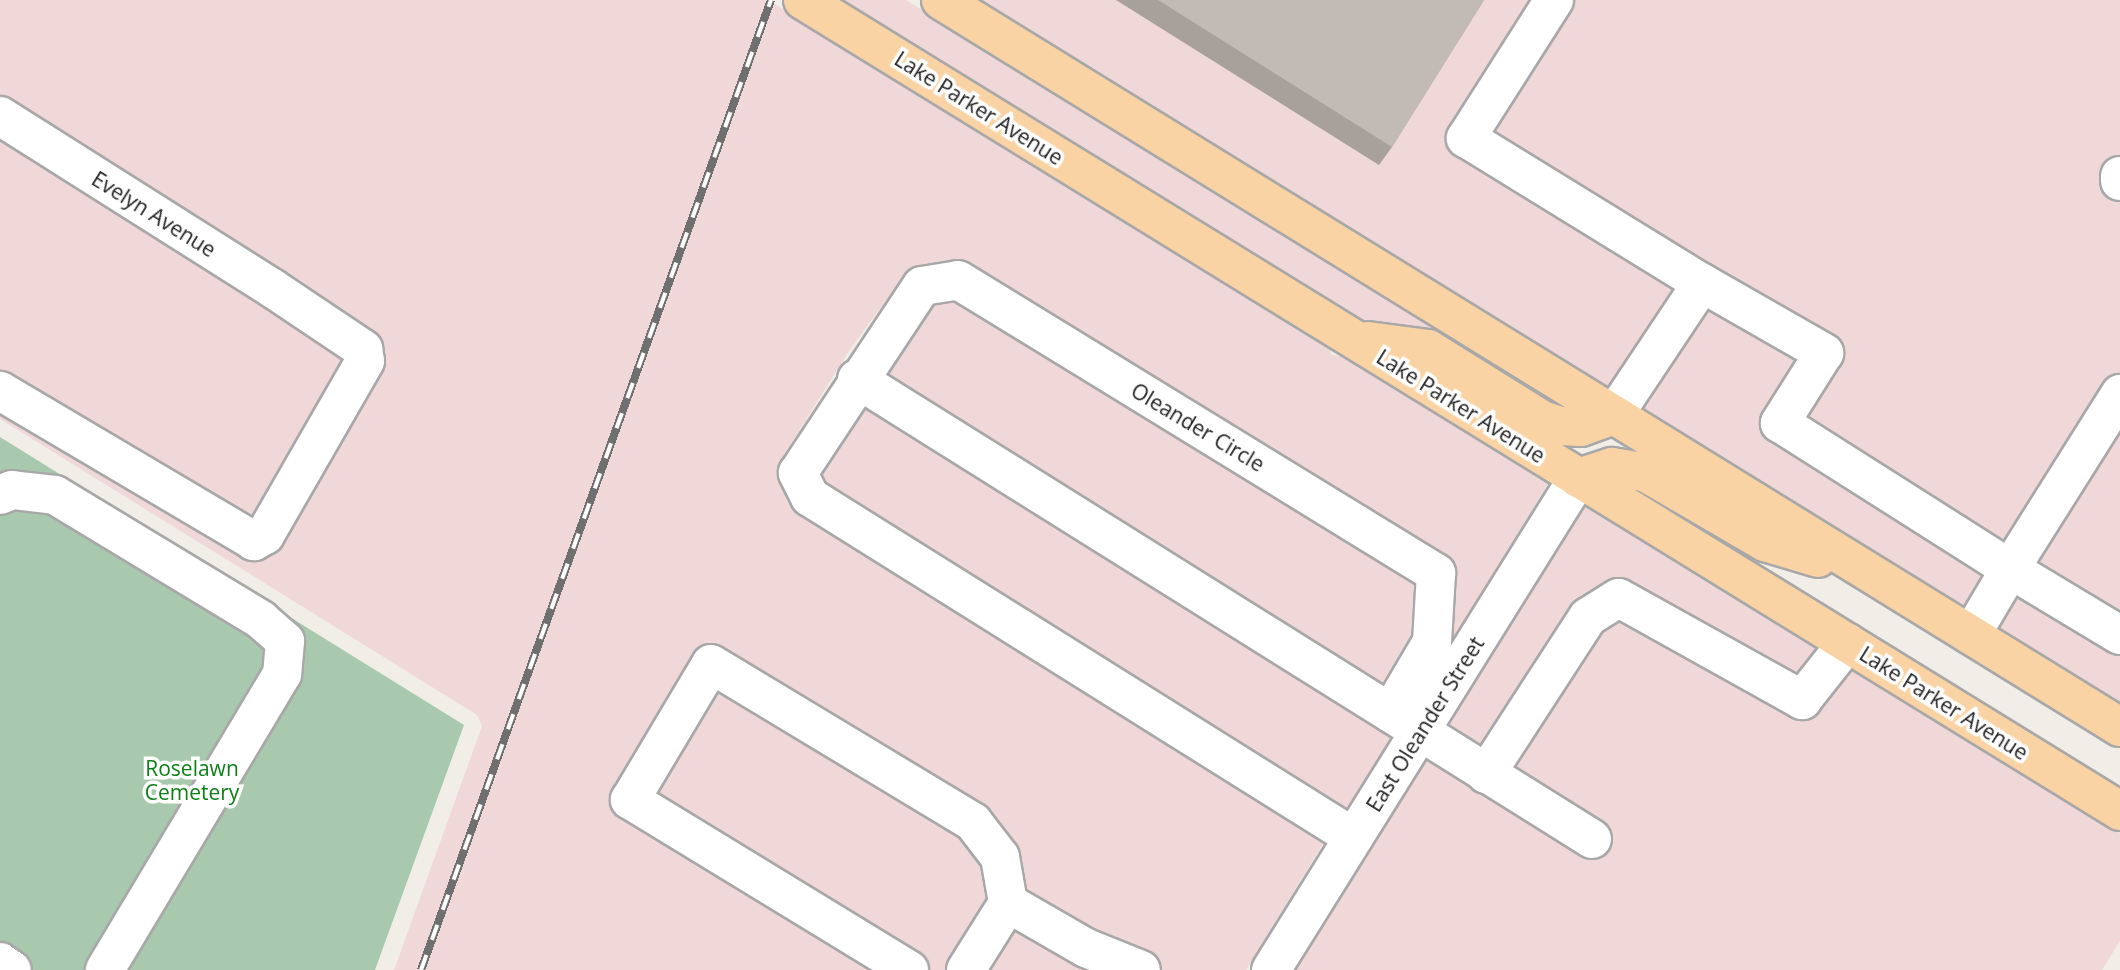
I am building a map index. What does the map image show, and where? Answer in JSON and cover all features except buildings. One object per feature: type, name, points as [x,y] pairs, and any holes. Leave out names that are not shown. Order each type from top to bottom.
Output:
[{"type":"main road","name":"Lake Parker Avenue","points":[[803,0],[2120,811]]},
{"type":"main road","points":[[941,0],[2120,727]]},
{"type":"main road","points":[[1352,339],[1428,349],[1542,420],[1560,426],[1581,426],[1614,415]]},
{"type":"main road","points":[[1578,478],[1612,467],[1645,472],[1765,542],[1867,573]]},
{"type":"street","points":[[1554,0],[1466,138],[1702,283],[1824,353],[1780,423],[2010,569],[2120,635]]},
{"type":"street","name":"Evelyn Avenue","points":[[0,116],[308,312],[363,349],[365,361],[265,535],[254,541],[0,391]]},
{"type":"street","name":"Oleander Circle","points":[[1353,837],[810,497],[798,473],[857,379],[922,286],[958,280],[1436,573],[1432,642],[1390,713]]},
{"type":"street","points":[[1614,415],[1702,283]]},
{"type":"street","points":[[857,379],[1592,839]]},
{"type":"street","points":[[1971,635],[2120,394]]},
{"type":"street","name":"East Oleander Street","points":[[1271,970],[1353,837],[1422,733],[1578,478]]},
{"type":"street","points":[[0,495],[12,490],[55,495],[261,620],[285,641],[282,674],[106,970]]},
{"type":"street","points":[[1486,774],[1588,617],[1619,598],[1802,700],[1847,643]]},
{"type":"street","points":[[909,970],[630,800],[711,664],[973,822],[1000,858],[1008,902],[965,970]]},
{"type":"street","points":[[1008,902],[1086,948],[1142,970]]},
{"type":"street","points":[[0,962],[12,970]]},
{"type":"shaded area","points":[[0,0],[768,0],[1331,348],[1331,355],[1347,357],[1549,482],[1453,642],[1457,576],[1446,556],[968,264],[952,261],[917,266],[905,274],[849,351],[780,461],[779,480],[800,513],[1324,842],[1246,970],[394,970],[482,726],[477,715],[0,419]]},
{"type":"shaded area","points":[[839,0],[906,0],[1565,407],[1550,403],[1438,333],[1357,320]]},
{"type":"shaded area","points":[[977,0],[2120,0],[2120,705],[1890,565],[1891,560],[1874,555]]},
{"type":"shaded area","points":[[955,301],[1415,582],[1411,634],[1381,685],[886,375],[936,303]]},
{"type":"shaded area","points":[[864,406],[1394,737],[1345,811],[826,484],[821,475]]},
{"type":"shaded area","points":[[1586,504],[2120,833],[2120,941],[2102,970],[1296,970]]},
{"type":"green space","name":"Roselawn Cemetery","points":[[0,437],[464,725],[375,970],[0,970]]},
{"type":"railway","points":[[421,970],[771,0]]}]
